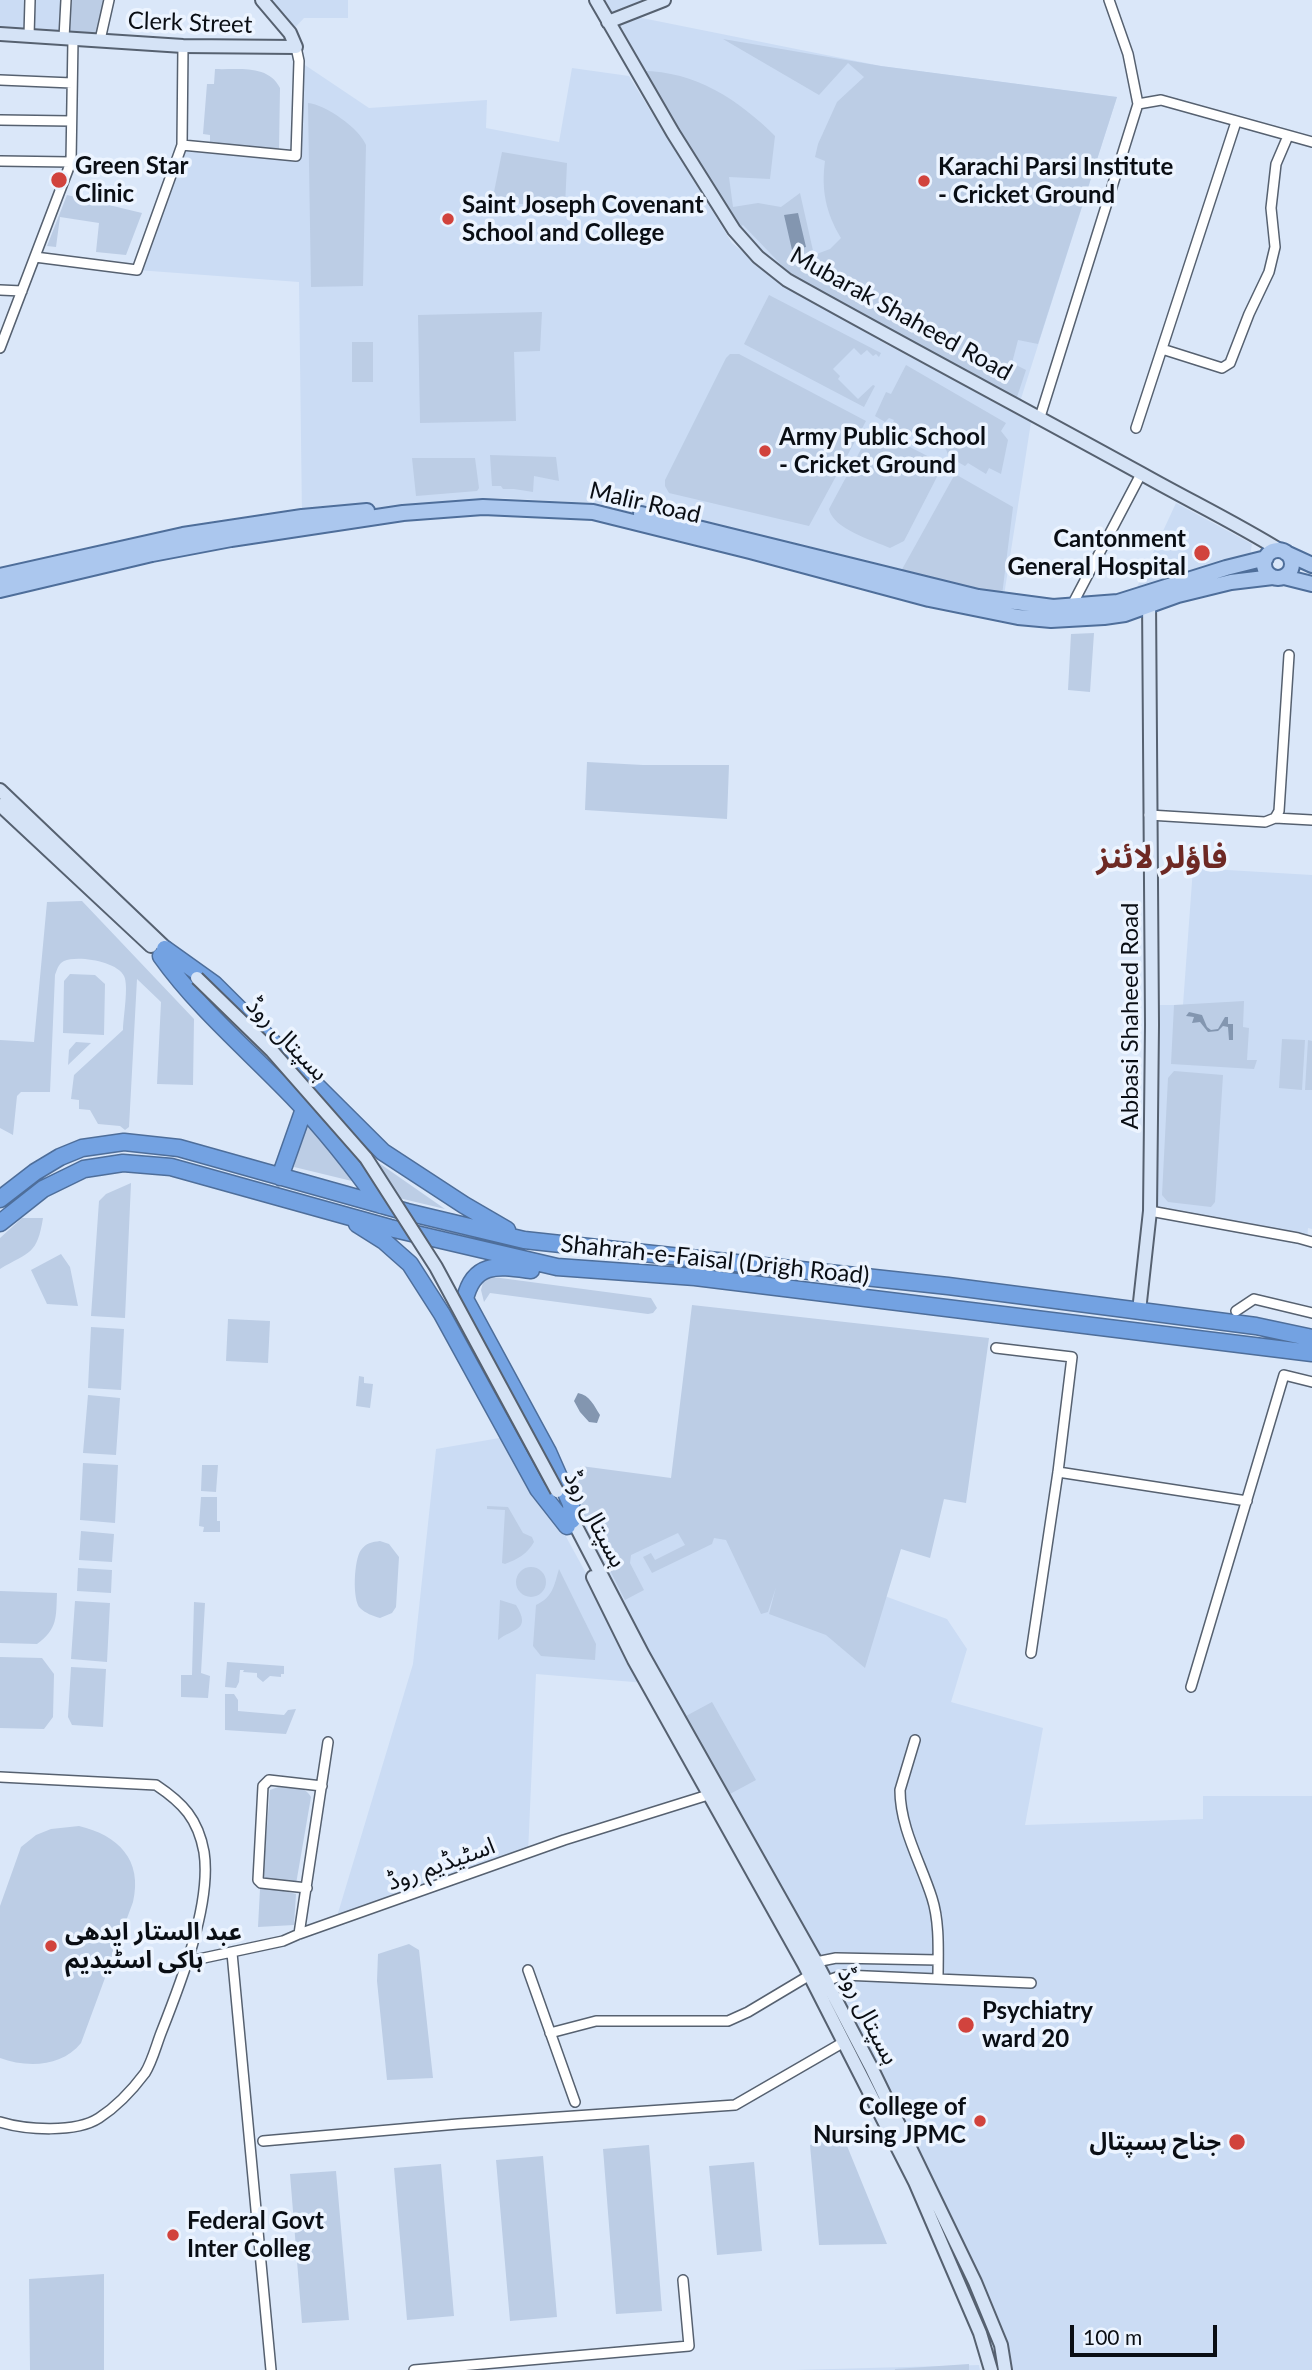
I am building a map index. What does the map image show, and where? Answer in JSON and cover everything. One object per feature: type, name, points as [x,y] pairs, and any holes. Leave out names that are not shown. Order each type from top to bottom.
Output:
[{"type":"highway","points":[[163,952],[180,981],[304,1110],[362,1178],[381,1205]]},
{"type":"highway","points":[[163,952],[214,984],[377,1146],[464,1205],[524,1240]]},
{"type":"highway","points":[[280,1177],[304,1110]]},
{"type":"highway","name":"Shahrah-e-Faisal (Drigh Road)","points":[[0,1199],[35,1172],[61,1157],[82,1148],[124,1142],[179,1148],[381,1205],[524,1240],[948,1286],[1256,1326],[1312,1338]]},
{"type":"highway","points":[[362,1178],[377,1146]]},
{"type":"highway","name":"Shahrah-e-Faisal (Drigh Road)","points":[[0,1223],[43,1189],[84,1169],[122,1163],[170,1167],[390,1228],[557,1268],[695,1277],[1312,1353]]},
{"type":"highway","points":[[342,1214],[384,1241],[410,1264],[442,1314],[538,1489],[569,1523]]},
{"type":"highway","points":[[557,1268],[486,1269],[475,1275],[465,1298],[548,1452],[571,1504],[569,1523]]},
{"type":"main road","points":[[262,0],[290,33],[296,47]]},
{"type":"main road","name":"Mubarak Shaheed Road","points":[[596,0],[673,133],[734,230],[758,257],[797,286],[1312,565]]},
{"type":"main road","points":[[608,22],[664,0]]},
{"type":"main road","name":"Clerk Street","points":[[0,34],[183,46],[296,47]]},
{"type":"main road","name":"Malir Road","points":[[0,576],[183,535],[302,517],[499,498],[594,503],[978,597],[1030,605],[1071,607],[1149,600],[1231,582],[1278,577]]},
{"type":"main road","name":"Malir Road","points":[[0,590],[152,554],[286,530],[403,513],[492,507],[593,512],[929,598],[1018,617],[1051,620],[1104,617],[1226,568],[1266,557]]},
{"type":"main road","points":[[1254,534],[1266,557],[1265,567],[1278,577],[1312,583]]},
{"type":"main road","points":[[1266,557],[1273,551],[1284,552],[1292,564],[1290,572],[1278,577]]},
{"type":"main road","name":"Abbasi Shaheed Road","points":[[1139,1311],[1150,1212],[1152,1015],[1149,600]]},
{"type":"main road","name":"ہسپتال روڈ","points":[[0,790],[163,952]]},
{"type":"main road","name":"ہسپتال روڈ","points":[[0,805],[272,1051],[366,1158],[436,1267],[555,1494],[634,1660],[810,1975],[915,2182],[980,2333],[990,2370]]},
{"type":"main road","name":"ہسپتال روڈ","points":[[569,1523],[826,1981],[926,2178],[975,2283],[1001,2345],[1005,2370]]},
{"type":"street","points":[[29,36],[30,0]]},
{"type":"street","points":[[0,348],[72,162],[72,83],[66,0]]},
{"type":"street","points":[[100,40],[109,0]]},
{"type":"street","points":[[1040,417],[1138,104],[1128,54],[1108,0]]},
{"type":"street","points":[[35,257],[137,270],[182,145],[183,46]]},
{"type":"street","points":[[182,145],[296,156],[299,61],[296,47]]},
{"type":"street","points":[[0,80],[72,83]]},
{"type":"street","points":[[1138,104],[1161,100],[1312,142]]},
{"type":"street","points":[[0,120],[71,121]]},
{"type":"street","points":[[1136,428],[1236,122]]},
{"type":"street","points":[[1161,349],[1222,368],[1230,363],[1269,272],[1275,247],[1271,208],[1276,164],[1288,136]]},
{"type":"street","points":[[0,160],[72,162]]},
{"type":"street","points":[[0,290],[22,291]]},
{"type":"street","points":[[1071,607],[1140,474]]},
{"type":"street","points":[[1275,818],[1279,811],[1289,655]]},
{"type":"street","points":[[1149,815],[1265,822],[1275,818],[1312,820]]},
{"type":"street","points":[[1150,1212],[1312,1242]]},
{"type":"street","points":[[1236,1311],[1254,1299],[1312,1312]]},
{"type":"street","points":[[996,1348],[1072,1357],[1031,1653]]},
{"type":"street","points":[[1191,1687],[1284,1375],[1312,1382]]},
{"type":"street","points":[[1058,1472],[1247,1501]]},
{"type":"street","points":[[915,1740],[900,1797],[902,1814],[933,1900],[937,1979]]},
{"type":"street","points":[[299,1934],[328,1742]]},
{"type":"street","points":[[0,1777],[156,1786],[189,1811],[204,1852],[205,1881],[200,1914],[146,2071],[122,2099],[97,2119],[59,2129],[0,2122]]},
{"type":"street","points":[[307,1888],[261,1884],[258,1880],[263,1786],[269,1780],[322,1786]]},
{"type":"street","name":"اسٹیڈیم روڈ","points":[[185,1962],[284,1941],[564,1840],[708,1795]]},
{"type":"street","points":[[232,1953],[271,2370]]},
{"type":"street","points":[[816,1962],[836,1958],[938,1960]]},
{"type":"street","points":[[528,1970],[575,2102]]},
{"type":"street","points":[[550,2033],[596,2021],[727,2021],[748,2012],[810,1975]]},
{"type":"street","points":[[826,1981],[843,1975],[1031,1983]]},
{"type":"street","points":[[263,2141],[458,2124],[735,2105],[844,2042]]},
{"type":"street","points":[[414,2370],[689,2347],[683,2280]]},
{"type":"shaded area","points":[[0,0],[66,0],[64,38],[0,34]]},
{"type":"shaded area","points":[[66,0],[109,0],[100,40],[64,38]]},
{"type":"shaded area","points":[[262,0],[348,0],[348,18],[304,18],[290,33]]},
{"type":"shaded area","points":[[596,0],[664,0],[627,15],[881,66],[1117,97],[1019,405],[787,280],[734,230]]},
{"type":"shaded area","points":[[723,39],[881,66],[1117,97],[1038,344],[1018,340],[1012,363],[1026,370],[1015,403],[797,281],[743,225],[739,228],[642,71],[680,76],[715,90],[746,111],[775,136],[770,179],[729,177],[733,207],[758,203],[781,207],[800,193],[814,255],[830,249],[841,238],[826,201],[825,161],[815,157],[818,144],[837,102],[864,77],[848,63],[819,95]]},
{"type":"shaded area","points":[[299,61],[369,108],[487,100],[486,128],[559,142],[572,68],[629,76],[732,243],[783,285],[1031,422],[1003,602],[594,503],[499,498],[302,517],[299,282],[137,270],[182,145],[299,156]]},
{"type":"shaded area","points":[[215,69],[252,70],[275,80],[280,88],[279,149],[210,143],[210,135],[203,134],[207,84],[214,84]]},
{"type":"shaded area","points":[[308,103],[341,118],[357,132],[366,145],[363,286],[311,287]]},
{"type":"shaded area","points":[[502,152],[567,163],[565,207],[492,202]]},
{"type":"shaded area","points":[[67,195],[142,213],[126,255],[96,252],[99,223],[60,217],[56,247],[47,246]]},
{"type":"shaded area","points":[[798,213],[806,247],[792,250],[784,215]]},
{"type":"shaded area","points":[[769,295],[881,353],[879,357],[876,354],[873,356],[867,350],[861,355],[854,348],[833,369],[840,376],[838,379],[858,399],[875,386],[864,407],[744,344]]},
{"type":"shaded area","points":[[542,312],[540,351],[514,352],[516,421],[420,423],[418,315]]},
{"type":"shaded area","points":[[352,342],[373,342],[373,382],[352,382]]},
{"type":"shaded area","name":"Army Public School - Cricket Ground","points":[[730,354],[739,354],[866,421],[809,526],[669,493],[665,486],[665,480]]},
{"type":"shaded area","points":[[906,365],[1006,423],[1001,431],[1008,440],[1001,474],[989,468],[986,474],[968,463],[965,466],[949,457],[941,437],[938,441],[927,436],[929,431],[906,433],[892,425],[894,420],[889,418],[885,422],[875,416],[886,392],[891,394]]},
{"type":"shaded area","points":[[883,433],[935,460],[940,471],[904,541],[890,548],[845,528],[832,516],[829,509],[867,438]]},
{"type":"shaded area","points":[[490,455],[556,457],[559,481],[534,476],[533,492],[492,486]]},
{"type":"shaded area","points":[[412,458],[475,458],[479,488],[477,491],[416,496]]},
{"type":"shaded area","points":[[955,474],[1013,507],[1001,603],[900,573]]},
{"type":"shaded area","name":"Cantonment General Hospital","points":[[1176,503],[1252,544],[1249,562],[1132,598]]},
{"type":"shaded area","points":[[1094,633],[1090,692],[1068,690],[1071,634]]},
{"type":"shaded area","points":[[587,762],[729,765],[727,819],[585,810]]},
{"type":"shaded area","points":[[1193,868],[1312,875],[1312,1229],[1308,1228],[1307,1241],[1150,1211],[1152,1005],[1183,1005]]},
{"type":"shaded area","points":[[82,901],[194,1019],[193,1085],[157,1084],[161,1002],[137,979],[129,1127],[125,1130],[120,1126],[98,1124],[90,1110],[79,1109],[79,1100],[71,1099],[74,1075],[123,1030],[126,987],[124,976],[114,966],[87,959],[70,959],[60,964],[55,975],[50,1092],[21,1092],[17,1096],[13,1135],[0,1128],[0,1040],[34,1042],[47,902]]},
{"type":"shaded area","points":[[70,974],[95,975],[105,984],[104,1035],[63,1033],[64,981]]},
{"type":"shaded area","points":[[1244,1001],[1243,1027],[1249,1028],[1247,1060],[1257,1060],[1254,1069],[1171,1064],[1174,1005]]},
{"type":"shaded area","points":[[1189,1012],[1202,1015],[1211,1030],[1218,1029],[1225,1017],[1228,1017],[1228,1024],[1233,1024],[1233,1040],[1229,1040],[1228,1027],[1223,1026],[1218,1031],[1208,1032],[1200,1022],[1192,1023],[1194,1017],[1186,1016]]},
{"type":"shaded area","points":[[1282,1039],[1305,1040],[1302,1090],[1279,1088]]},
{"type":"shaded area","points":[[1308,1040],[1312,1041],[1312,1090],[1305,1090]]},
{"type":"shaded area","points":[[76,1042],[91,1043],[68,1065],[69,1050]]},
{"type":"shaded area","points":[[1174,1071],[1223,1075],[1215,1202],[1211,1207],[1168,1202],[1162,1195],[1168,1078]]},
{"type":"shaded area","points":[[304,1121],[360,1183],[294,1167]]},
{"type":"shaded area","points":[[376,1161],[445,1209],[399,1198]]},
{"type":"shaded area","points":[[131,1183],[125,1318],[91,1316],[99,1201],[106,1194]]},
{"type":"shaded area","points":[[22,1218],[43,1218],[35,1246],[0,1269],[0,1238]]},
{"type":"shaded area","points":[[61,1254],[70,1267],[78,1306],[47,1304],[31,1270]]},
{"type":"shaded area","points":[[493,1277],[651,1298],[657,1308],[648,1314],[490,1293],[484,1302],[481,1290],[484,1279]]},
{"type":"shaded area","points":[[692,1305],[989,1338],[966,1503],[944,1499],[930,1558],[901,1549],[865,1668],[826,1635],[769,1614],[776,1587],[768,1612],[761,1614],[726,1540],[714,1538],[712,1544],[652,1573],[643,1557],[651,1553],[655,1560],[685,1545],[678,1533],[631,1555],[630,1563],[644,1590],[625,1600],[588,1527],[591,1521],[583,1515],[580,1516],[562,1483],[581,1466],[671,1478]]},
{"type":"shaded area","points":[[228,1319],[270,1321],[268,1363],[226,1361]]},
{"type":"shaded area","points":[[91,1327],[124,1329],[121,1390],[88,1388]]},
{"type":"shaded area","points":[[359,1376],[364,1377],[364,1383],[373,1384],[370,1408],[356,1406]]},
{"type":"shaded area","points":[[578,1393],[589,1398],[594,1405],[600,1415],[597,1423],[589,1422],[580,1412],[574,1401]]},
{"type":"shaded area","points":[[88,1395],[120,1398],[116,1455],[83,1453]]},
{"type":"shaded area","points":[[511,1436],[646,1683],[536,1674],[528,1853],[335,1923],[413,1664],[436,1449]]},
{"type":"shaded area","points":[[83,1463],[118,1465],[115,1523],[80,1520]]},
{"type":"shaded area","points":[[202,1465],[218,1465],[216,1492],[201,1491]]},
{"type":"shaded area","points":[[201,1497],[217,1497],[220,1532],[203,1532],[204,1527],[199,1526]]},
{"type":"shaded area","points":[[487,1506],[508,1507],[523,1533],[532,1537],[534,1542],[522,1556],[502,1563],[505,1510],[487,1509]]},
{"type":"shaded area","points":[[583,1515],[780,1529],[882,1595],[947,1619],[967,1649],[951,1702],[1043,1728],[1025,1825],[1203,1819],[1203,1796],[1312,1796],[1312,2370],[1005,2370],[926,2178],[572,1520]]},
{"type":"shaded area","points":[[81,1531],[114,1534],[112,1562],[79,1560]]},
{"type":"shaded area","points":[[380,1541],[389,1544],[399,1557],[396,1607],[392,1613],[380,1618],[369,1614],[357,1604],[355,1579],[361,1550],[369,1543]]},
{"type":"shaded area","points":[[531,1567],[537,1568],[545,1576],[545,1588],[537,1596],[531,1597],[525,1596],[517,1588],[516,1582],[517,1576],[525,1568]]},
{"type":"shaded area","points":[[78,1568],[112,1570],[111,1593],[77,1591]]},
{"type":"shaded area","points":[[559,1569],[596,1644],[595,1660],[541,1656],[533,1646],[536,1605],[549,1595]]},
{"type":"shaded area","points":[[0,1591],[57,1593],[56,1616],[52,1628],[37,1644],[0,1643]]},
{"type":"shaded area","points":[[500,1600],[516,1605],[522,1620],[519,1628],[498,1640]]},
{"type":"shaded area","points":[[75,1601],[110,1603],[107,1662],[71,1659]]},
{"type":"shaded area","points":[[194,1602],[205,1603],[201,1673],[210,1676],[208,1698],[181,1697],[181,1675],[192,1675]]},
{"type":"shaded area","points":[[0,1657],[42,1658],[54,1674],[53,1717],[44,1729],[0,1728]]},
{"type":"shaded area","points":[[227,1662],[284,1666],[284,1674],[281,1674],[281,1677],[270,1676],[263,1682],[257,1677],[257,1673],[240,1670],[236,1688],[225,1687]]},
{"type":"shaded area","points":[[71,1667],[106,1669],[103,1727],[72,1725],[68,1717]]},
{"type":"shaded area","points":[[225,1694],[234,1694],[238,1700],[238,1711],[284,1715],[288,1710],[296,1709],[286,1734],[225,1730]]},
{"type":"shaded area","points":[[712,1702],[756,1780],[730,1794],[686,1716]]},
{"type":"shaded area","points":[[278,1787],[301,1789],[311,1797],[296,1884],[265,1879],[263,1875],[270,1790]]},
{"type":"shaded area","points":[[79,1826],[105,1836],[124,1852],[131,1862],[134,1874],[133,1902],[81,2043],[64,2057],[44,2063],[21,2063],[0,2058],[0,1906],[21,1847],[36,1835],[51,1829]]},
{"type":"shaded area","points":[[272,1888],[296,1894],[294,1925],[258,1927],[260,1889]]},
{"type":"shaded area","points":[[409,1944],[419,1950],[433,2078],[387,2080],[377,1981],[378,1954]]},
{"type":"shaded area","points":[[843,2136],[887,2244],[819,2245],[810,2145]]},
{"type":"shaded area","points":[[649,2145],[662,2311],[616,2314],[603,2149]]},
{"type":"shaded area","points":[[543,2156],[557,2317],[510,2321],[496,2160]]},
{"type":"shaded area","points":[[754,2162],[762,2251],[717,2255],[709,2166]]},
{"type":"shaded area","points":[[441,2164],[454,2316],[407,2320],[394,2168]]},
{"type":"shaded area","points":[[336,2171],[349,2320],[302,2323],[290,2174]]},
{"type":"shaded area","points":[[104,2274],[104,2370],[30,2370],[29,2279]]},
{"type":"shaded area","points":[[969,2364],[969,2370],[895,2370],[895,2369]]},
{"type":"shaded area","points":[[979,2365],[980,2370],[796,2370]]},
{"type":"place","name":"Green Star Clinic","points":[[59,180]]},
{"type":"place","name":"Karachi Parsi Institute - Cricket Ground","points":[[924,181]]},
{"type":"place","name":"Saint Joseph Covenant School and College","points":[[448,219]]},
{"type":"place","name":"Army Public School - Cricket Ground","points":[[765,451]]},
{"type":"place","name":"Cantonment General Hospital","points":[[1202,553]]},
{"type":"place","name":"عبد الستار ایدھی ہاکی اسٹیدیم","points":[[51,1946]]},
{"type":"place","name":"Psychiatry ward 20","points":[[966,2025]]},
{"type":"place","name":"College of Nursing JPMC","points":[[980,2121]]},
{"type":"place","name":"جناح ہسپتال","points":[[1237,2142]]},
{"type":"place","name":"Federal Govt Inter Colleg","points":[[173,2235]]},
{"type":"district","name":"فاؤلر لائنز","points":[[1162,858]]}]
